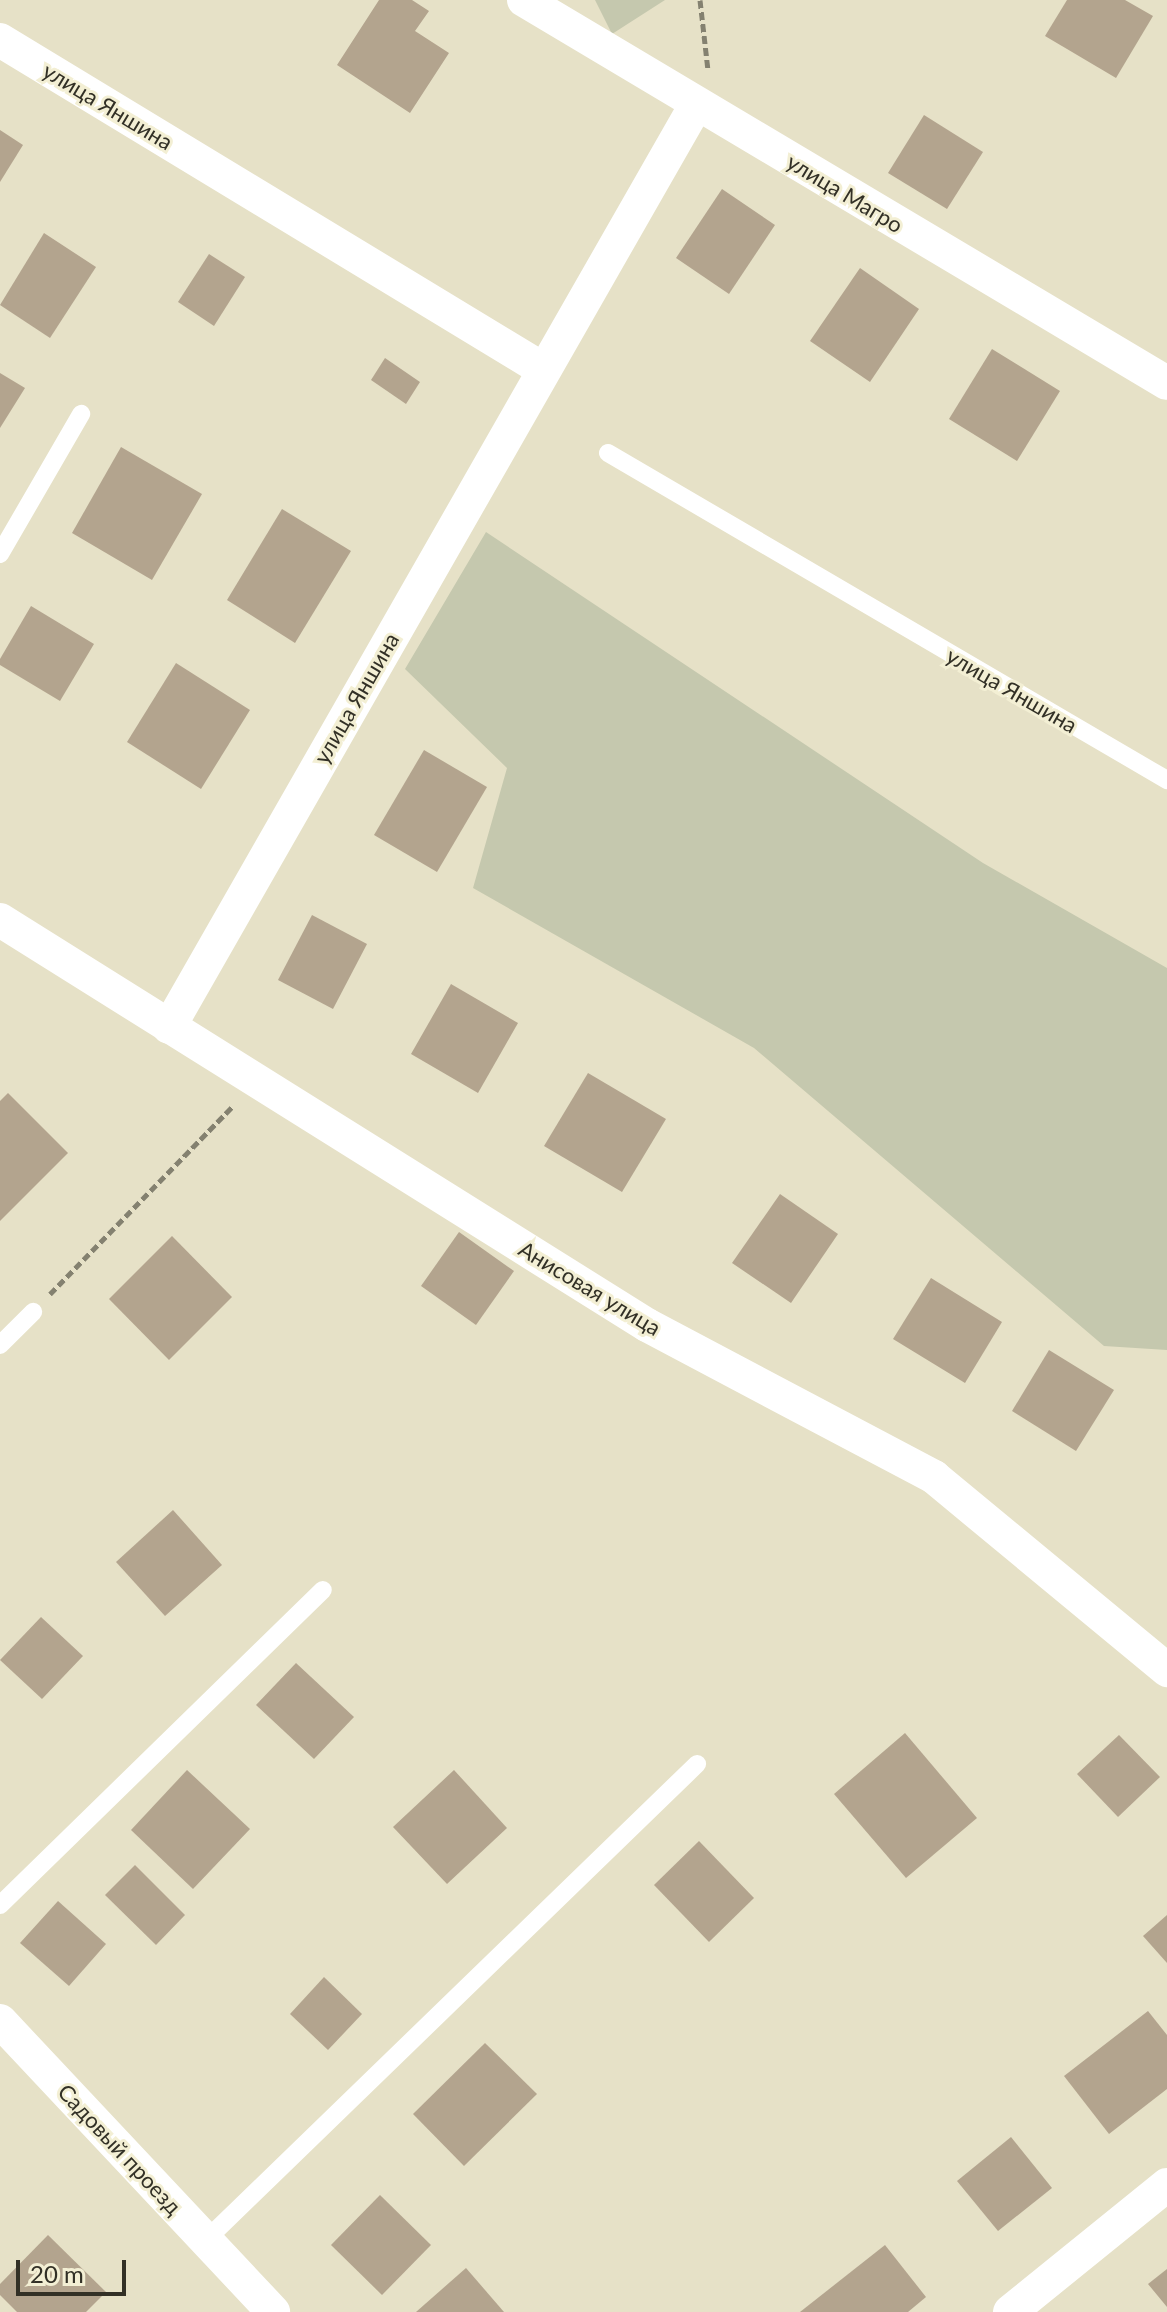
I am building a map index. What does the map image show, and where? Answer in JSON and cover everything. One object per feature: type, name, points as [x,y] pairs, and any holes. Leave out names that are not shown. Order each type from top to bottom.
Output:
[{"type":"street","name":"улица Магро","points":[[524,0],[1167,383]]},
{"type":"street","name":"улица Яншина","points":[[0,40],[544,370]]},
{"type":"street","name":"улица Яншина","points":[[169,1027],[696,105]]},
{"type":"street","name":"Анисовая улица","points":[[0,920],[647,1325],[934,1477],[1167,1670]]},
{"type":"street","name":"Садовый проезд","points":[[0,2021],[273,2312]]},
{"type":"street","points":[[1010,2312],[1167,2185]]},
{"type":"lane","points":[[0,554],[81,414]]},
{"type":"lane","name":"улица Яншина","points":[[608,453],[1167,780]]},
{"type":"lane","points":[[0,1345],[33,1312]]},
{"type":"lane","points":[[0,1905],[323,1590]]},
{"type":"lane","points":[[206,2240],[697,1764]]},
{"type":"path","points":[[696,105],[710,64],[700,0]]},
{"type":"path","points":[[33,1312],[123,1223],[256,1081]]},
{"type":"green space","points":[[595,0],[665,0],[612,34]]},
{"type":"green space","points":[[486,532],[983,863],[1167,968],[1167,1350],[1104,1346],[754,1048],[473,888],[507,768],[405,669]]},
{"type":"building","points":[[379,0],[412,0],[429,11],[415,31],[449,53],[410,113],[337,65]]},
{"type":"building","points":[[1067,0],[1125,0],[1153,16],[1116,78],[1045,36]]},
{"type":"building","points":[[924,115],[983,152],[947,209],[888,173]]},
{"type":"building","points":[[0,130],[23,145],[0,182]]},
{"type":"building","points":[[722,189],[775,225],[729,294],[676,258]]},
{"type":"building","points":[[44,233],[96,267],[50,338],[0,305]]},
{"type":"building","points":[[209,254],[245,277],[214,326],[178,302]]},
{"type":"building","points":[[860,268],[919,309],[870,382],[810,341]]},
{"type":"building","points":[[992,349],[1060,391],[1017,461],[949,419]]},
{"type":"building","points":[[385,358],[420,382],[406,404],[371,380]]},
{"type":"building","points":[[0,373],[25,388],[0,428]]},
{"type":"building","points":[[121,447],[202,494],[152,580],[72,533]]},
{"type":"building","points":[[282,509],[351,551],[295,643],[227,600]]},
{"type":"building","points":[[31,606],[94,644],[60,701],[0,665],[0,659]]},
{"type":"building","points":[[176,663],[250,710],[201,789],[127,742]]},
{"type":"building","points":[[424,750],[487,787],[437,872],[374,835]]},
{"type":"building","points":[[312,915],[367,944],[333,1009],[278,980]]},
{"type":"building","points":[[451,984],[518,1023],[478,1093],[411,1054]]},
{"type":"building","points":[[588,1073],[666,1119],[622,1192],[544,1146]]},
{"type":"building","points":[[8,1093],[68,1153],[0,1221],[0,1101]]},
{"type":"building","points":[[780,1194],[838,1234],[791,1303],[732,1263]]},
{"type":"building","points":[[459,1232],[514,1271],[476,1325],[421,1286]]},
{"type":"building","points":[[172,1236],[232,1297],[169,1360],[109,1299]]},
{"type":"building","points":[[931,1278],[1002,1322],[965,1383],[893,1339]]},
{"type":"building","points":[[1049,1350],[1114,1390],[1076,1451],[1012,1411]]},
{"type":"building","points":[[173,1510],[222,1565],[165,1616],[116,1562]]},
{"type":"building","points":[[41,1617],[83,1656],[42,1699],[0,1660]]},
{"type":"building","points":[[296,1663],[354,1717],[314,1759],[256,1705]]},
{"type":"building","points":[[905,1733],[977,1818],[906,1878],[834,1794]]},
{"type":"building","points":[[1119,1735],[1160,1777],[1118,1817],[1077,1774]]},
{"type":"building","points":[[187,1770],[250,1829],[193,1889],[131,1830]]},
{"type":"building","points":[[454,1770],[507,1828],[447,1884],[393,1827]]},
{"type":"building","points":[[699,1841],[754,1898],[709,1942],[654,1885]]},
{"type":"building","points":[[135,1865],[185,1915],[156,1945],[105,1895]]},
{"type":"building","points":[[58,1901],[106,1944],[69,1986],[20,1943]]},
{"type":"building","points":[[1167,1915],[1167,1963],[1143,1936]]},
{"type":"building","points":[[324,1977],[362,2014],[328,2050],[290,2014]]},
{"type":"building","points":[[1148,2011],[1167,2035],[1167,2089],[1109,2134],[1064,2076]]},
{"type":"building","points":[[485,2043],[537,2094],[464,2166],[413,2114]]},
{"type":"building","points":[[1011,2137],[1052,2188],[998,2231],[957,2181]]},
{"type":"building","points":[[380,2195],[431,2245],[382,2295],[331,2245]]},
{"type":"building","points":[[48,2235],[106,2292],[86,2312],[17,2312],[0,2295],[0,2284]]},
{"type":"building","points":[[885,2245],[926,2297],[908,2312],[800,2312]]},
{"type":"building","points":[[466,2268],[504,2312],[416,2312]]},
{"type":"building","points":[[1167,2269],[1167,2307],[1148,2284]]}]
